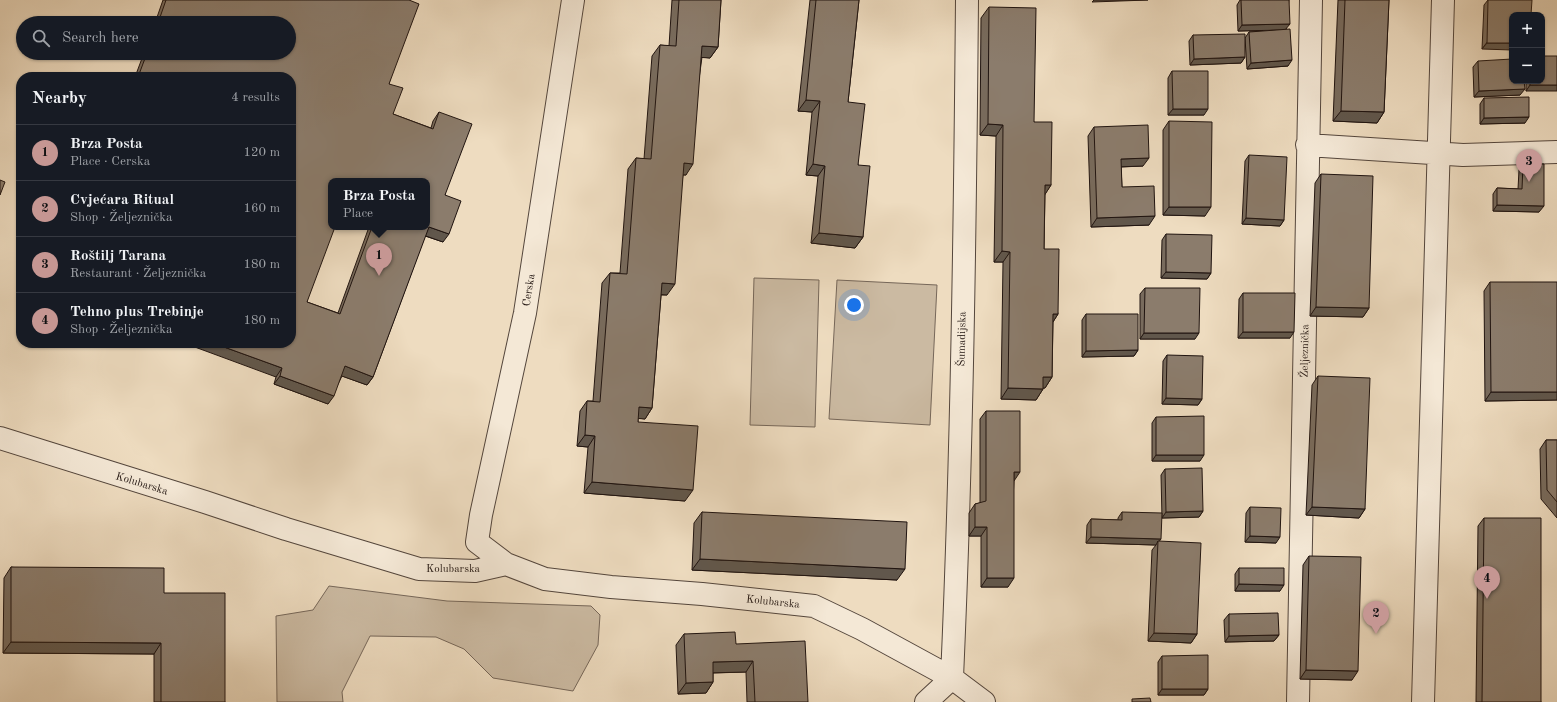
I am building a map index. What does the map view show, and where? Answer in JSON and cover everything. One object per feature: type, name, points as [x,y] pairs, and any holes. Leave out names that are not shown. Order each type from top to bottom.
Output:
[{"type":"street","name":"Cerska","points":[[506,564],[478,542],[481,515],[525,313],[573,0]]},
{"type":"street","name":"Šumadijska","points":[[952,678],[959,470],[966,129],[966,0]]},
{"type":"street","name":"Željeznička","points":[[1298,702],[1307,145],[1311,0]]},
{"type":"street","points":[[1423,702],[1443,0]]},
{"type":"street","points":[[1307,145],[1462,155],[1557,152]]},
{"type":"street","name":"Kolubarska","points":[[0,438],[286,529],[419,569],[475,571],[506,564],[546,579],[611,587],[702,594],[814,606],[862,629],[952,678],[984,702]]},
{"type":"street","points":[[926,702],[952,678]]},
{"type":"shaded area","points":[[754,278],[819,280],[815,427],[750,425]]},
{"type":"shaded area","points":[[837,280],[937,285],[930,425],[829,419]]},
{"type":"shaded area","points":[[329,586],[447,601],[591,606],[600,615],[598,645],[573,691],[493,678],[464,649],[436,637],[370,636],[342,692],[343,702],[277,702],[276,616],[313,610]]},
{"type":"building","points":[[166,0],[409,0],[419,4],[389,84],[403,88],[393,114],[433,129],[439,112],[472,124],[445,195],[461,201],[449,234],[430,227],[430,178],[328,178],[328,230],[334,230],[307,302],[340,314],[371,230],[428,230],[373,377],[345,366],[334,396],[280,376],[282,368],[227,348],[296,348],[296,72],[140,72],[144,60],[296,60],[296,16],[160,16]]},
{"type":"building","points":[[679,0],[721,0],[718,47],[702,46],[693,164],[684,163],[675,284],[662,283],[652,408],[639,407],[638,422],[698,426],[693,490],[592,482],[595,436],[585,435],[587,401],[600,402],[610,273],[627,274],[636,158],[651,159],[660,45],[676,46]]},
{"type":"building","points":[[816,0],[859,0],[848,102],[865,104],[858,165],[870,166],[863,237],[819,233],[825,166],[813,164],[820,101],[806,100]]},
{"type":"building","points":[[1241,0],[1289,0],[1290,24],[1242,25]]},
{"type":"building","points":[[1345,0],[1389,0],[1384,112],[1341,111]]},
{"type":"building","points":[[1488,0],[1532,0],[1531,12],[1509,12],[1509,43],[1487,43]]},
{"type":"building","points":[[989,7],[1036,8],[1034,122],[1052,122],[1051,185],[1045,185],[1044,249],[1059,249],[1058,314],[1053,314],[1052,377],[1043,377],[1043,389],[1008,388],[1010,252],[1002,251],[1003,125],[988,124]]},
{"type":"building","points":[[1290,29],[1292,60],[1251,63],[1249,32]]},
{"type":"building","points":[[1245,34],[1245,57],[1194,59],[1193,35]]},
{"type":"building","points":[[1545,56],[1557,56],[1557,85],[1530,85],[1545,84]]},
{"type":"building","points":[[1509,59],[1509,84],[1524,84],[1525,89],[1479,91],[1478,61]]},
{"type":"building","points":[[1172,71],[1208,71],[1208,109],[1173,109]]},
{"type":"building","points":[[1529,97],[1529,117],[1484,118],[1484,98]]},
{"type":"building","points":[[1169,121],[1212,122],[1211,207],[1169,207]]},
{"type":"building","points":[[1148,125],[1149,158],[1121,159],[1122,187],[1154,186],[1155,216],[1097,218],[1094,127]]},
{"type":"building","points":[[1249,155],[1287,157],[1284,220],[1246,218]]},
{"type":"building","points":[[1523,164],[1544,164],[1544,206],[1497,205],[1497,188],[1522,189]]},
{"type":"building","points":[[1321,174],[1373,176],[1369,308],[1316,307]]},
{"type":"building","points":[[0,180],[5,182],[0,195]]},
{"type":"building","points":[[1166,234],[1212,235],[1211,273],[1166,272]]},
{"type":"building","points":[[1490,282],[1557,282],[1557,392],[1491,392]]},
{"type":"building","points":[[1145,288],[1200,288],[1199,333],[1144,333]]},
{"type":"building","points":[[1243,293],[1295,293],[1294,332],[1243,332]]},
{"type":"building","points":[[1086,314],[1138,314],[1138,350],[1086,351]]},
{"type":"building","points":[[1167,355],[1203,356],[1202,399],[1166,398]]},
{"type":"building","points":[[1318,376],[1370,378],[1365,509],[1312,507]]},
{"type":"building","points":[[986,411],[1020,411],[1020,472],[1014,472],[1014,578],[987,578],[987,527],[975,527],[975,504],[986,501]]},
{"type":"building","points":[[1204,416],[1204,455],[1156,455],[1156,417]]},
{"type":"building","points":[[1546,440],[1557,440],[1557,502],[1547,490]]},
{"type":"building","points":[[1202,468],[1203,511],[1166,512],[1165,469]]},
{"type":"building","points":[[1250,507],[1281,508],[1280,537],[1250,536]]},
{"type":"building","points":[[702,512],[907,522],[905,569],[700,559]]},
{"type":"building","points":[[1122,512],[1162,513],[1161,539],[1091,537],[1091,519],[1122,520]]},
{"type":"building","points":[[1484,518],[1541,518],[1541,702],[1482,702]]},
{"type":"building","points":[[1158,541],[1201,543],[1197,634],[1154,633]]},
{"type":"building","points":[[1309,556],[1361,557],[1358,671],[1306,670]]},
{"type":"building","points":[[11,567],[164,568],[164,593],[225,593],[225,702],[161,702],[161,643],[11,642]]},
{"type":"building","points":[[1239,568],[1284,568],[1284,585],[1239,584]]},
{"type":"building","points":[[1278,613],[1279,635],[1229,636],[1229,614]]},
{"type":"building","points":[[735,632],[736,644],[805,641],[808,702],[755,702],[753,661],[713,662],[713,682],[686,683],[684,634]]},
{"type":"building","points":[[1208,655],[1208,689],[1162,689],[1162,656]]},
{"type":"building","points":[[1150,698],[1151,702],[1132,702],[1132,699]]},
{"type":"place","name":"Roštilj Tarana","points":[[1529,182]]},
{"type":"place","name":"Brza Posta","points":[[379,276]]},
{"type":"place","name":"Tehno plus Trebinje","points":[[1487,599]]},
{"type":"place","name":"Cvjećara Ritual","points":[[1376,634]]}]
